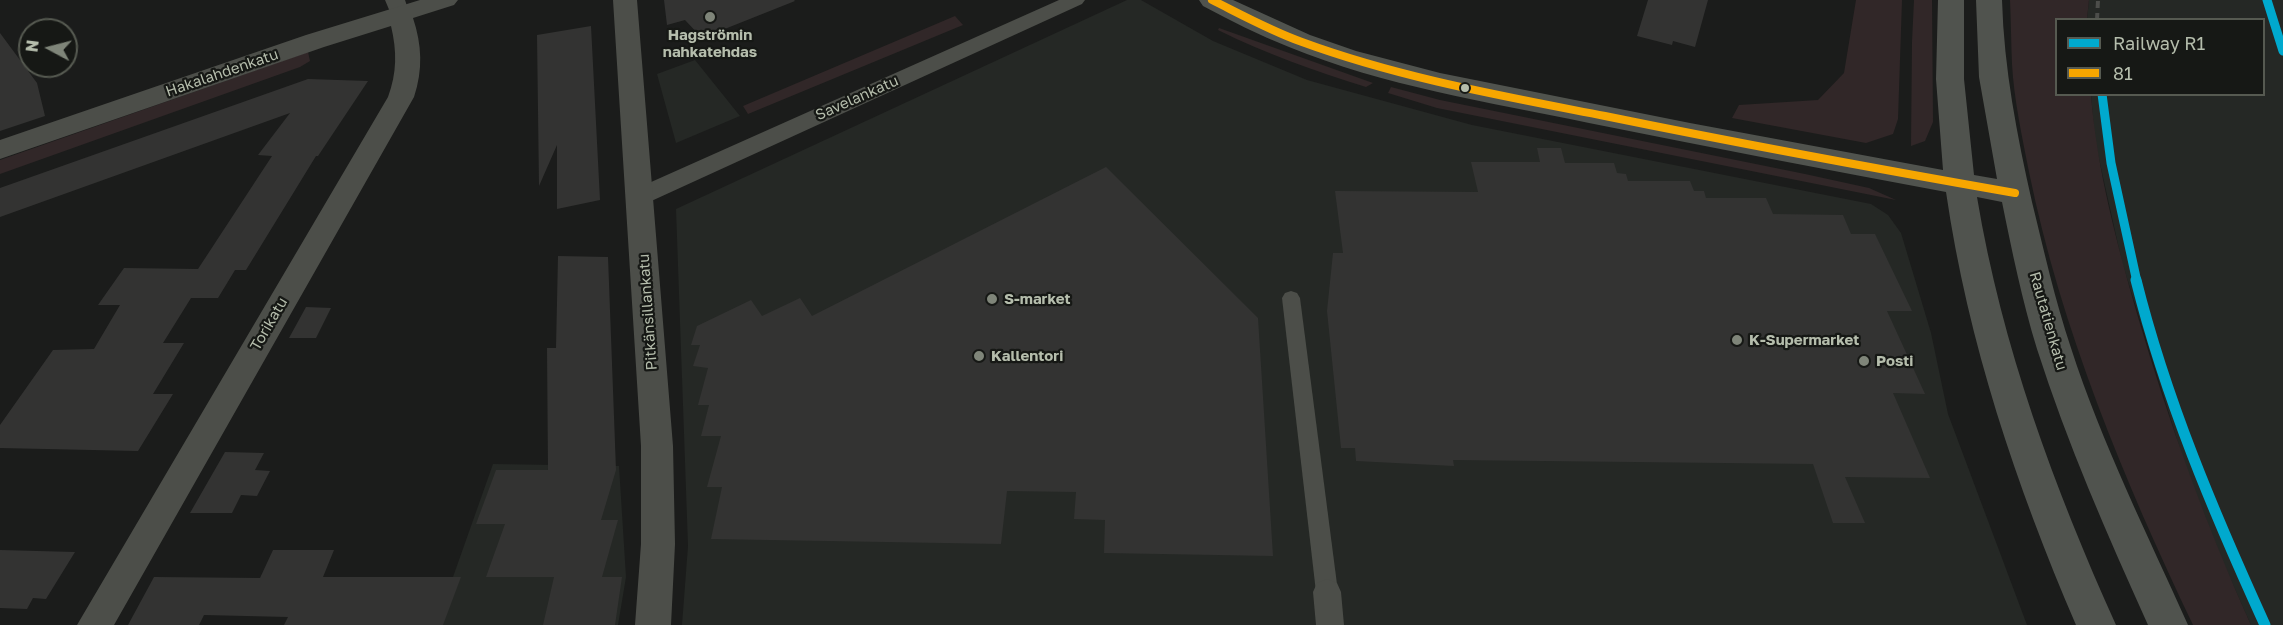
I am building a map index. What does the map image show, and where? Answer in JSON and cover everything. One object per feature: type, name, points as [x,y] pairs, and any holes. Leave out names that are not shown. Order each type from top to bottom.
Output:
[{"type":"main road","points":[[1212,0],[1257,23],[1298,40],[1392,72],[1680,132],[2014,193]]},
{"type":"main road","points":[[1952,0],[1950,34],[1952,121],[1959,183],[1974,266],[1999,362],[2030,464],[2096,625]]},
{"type":"main road","name":"Rautatienkatu","points":[[1989,0],[1993,79],[2002,141],[2060,367],[2094,461],[2168,625]]},
{"type":"street","name":"Hakalahdenkatu","points":[[0,150],[315,41],[398,7],[446,0]]},
{"type":"street","name":"Pitkänsillankatu","points":[[625,0],[657,446],[658,544],[653,625]]},
{"type":"street","name":"Savelankatu","points":[[639,197],[1075,0]]},
{"type":"street","name":"Torikatu","points":[[95,625],[401,97],[410,66],[408,39],[398,7]]},
{"type":"street","points":[[1291,298],[1330,625]]},
{"type":"shaded area","points":[[1127,0],[1141,0],[1213,41],[1307,80],[1472,125],[1871,204],[1888,215],[1901,233],[1931,333],[1948,414],[2027,625],[682,625],[688,546],[676,209]]},
{"type":"shaded area","points":[[1856,0],[1902,0],[1898,119],[1893,134],[1866,143],[1732,118],[1739,105],[1818,100],[1844,73]]},
{"type":"shaded area","points":[[1914,0],[1932,0],[1933,122],[1925,141],[1911,146],[1912,42]]},
{"type":"shaded area","points":[[2010,0],[2089,0],[2087,18],[2055,18],[2055,96],[2091,96],[2098,151],[2109,207],[2150,357],[2204,512],[2251,625],[2193,625],[2119,459],[2077,346],[2042,231],[2019,118],[2012,56]]},
{"type":"shaded area","points":[[2089,0],[2283,0],[2283,625],[2251,625],[2222,560],[2185,465],[2122,262],[2095,141],[2091,96],[2265,96],[2265,18],[2087,18]]},
{"type":"shaded area","points":[[955,16],[963,25],[748,114],[743,106]]},
{"type":"shaded area","points":[[1219,28],[1373,83],[1366,87],[1309,68],[1254,47],[1218,30]]},
{"type":"shaded area","points":[[308,52],[310,61],[300,67],[0,174],[0,160]]},
{"type":"shaded area","points":[[695,60],[740,116],[676,143],[657,74]]},
{"type":"shaded area","points":[[1391,87],[1440,100],[1869,188],[1896,200],[1437,108],[1388,93]]},
{"type":"shaded area","points":[[493,464],[619,466],[626,577],[618,625],[436,625]]},
{"type":"building","name":"Hagströmin nahkatehdas","points":[[664,0],[795,1],[702,38],[685,20],[667,25]]},
{"type":"building","points":[[1648,0],[1708,0],[1695,47],[1673,41],[1672,45],[1637,36]]},
{"type":"building","points":[[591,26],[600,200],[557,209],[557,145],[539,186],[537,35]]},
{"type":"building","points":[[0,33],[18,57],[18,78],[33,78],[37,83],[45,116],[0,131]]},
{"type":"building","points":[[308,79],[368,81],[316,156],[246,270],[235,270],[218,298],[191,298],[163,343],[184,343],[153,394],[173,394],[138,451],[0,448],[0,425],[53,350],[94,349],[120,305],[98,305],[124,268],[198,269],[272,156],[258,155],[290,113],[0,217],[0,188]]},
{"type":"building","points":[[1537,148],[1561,148],[1565,163],[1614,163],[1617,173],[1626,174],[1628,181],[1690,181],[1694,191],[1704,191],[1706,198],[1766,198],[1773,214],[1843,215],[1851,234],[1875,234],[1912,311],[1887,311],[1925,394],[1893,393],[1930,478],[1845,477],[1865,523],[1833,523],[1813,464],[1453,460],[1454,466],[1356,461],[1355,448],[1341,448],[1327,311],[1333,253],[1343,253],[1335,191],[1478,192],[1471,162],[1540,162]]},
{"type":"building","name":"Kallentori","points":[[1106,167],[1258,318],[1273,556],[1104,553],[1105,520],[1074,519],[1076,492],[1007,491],[1001,544],[711,539],[722,487],[707,487],[721,436],[701,436],[709,405],[698,405],[708,368],[693,366],[700,345],[691,345],[697,326],[751,300],[762,316],[800,298],[812,316]]},
{"type":"building","points":[[558,256],[608,257],[616,470],[601,520],[618,520],[602,577],[622,577],[615,625],[543,625],[554,577],[486,577],[505,524],[476,524],[496,470],[548,470],[547,348],[556,348]]},
{"type":"building","points":[[306,307],[331,308],[316,338],[289,338]]},
{"type":"building","points":[[225,452],[264,453],[255,470],[270,471],[257,496],[241,495],[232,513],[190,513]]},
{"type":"building","points":[[0,550],[75,552],[46,599],[33,598],[27,609],[0,608]]},
{"type":"building","points":[[273,550],[334,550],[323,577],[461,577],[443,625],[284,625],[288,617],[204,615],[199,625],[128,625],[154,577],[260,578]]},
{"type":"railway","points":[[2097,18],[2098,0]]},
{"type":"railway","points":[[2267,0],[2283,51]]},
{"type":"railway","points":[[2102,96],[2111,163],[2137,282]]},
{"type":"railway","points":[[2136,280],[2162,369],[2193,455],[2265,625]]},
{"type":"rail line","name":"R1","points":[[2267,0],[2283,51]]},
{"type":"rail line","name":"R1","points":[[2102,96],[2111,163],[2124,232],[2161,366],[2209,497],[2265,625]]},
{"type":"transit line","name":"81","points":[[1212,0],[1300,41],[1346,57],[1440,83],[1744,144],[2015,193]]},
{"type":"place","name":"Hagströmin nahkatehdas","points":[[710,17]]},
{"type":"place","name":"S-market","points":[[992,299]]},
{"type":"place","name":"K-Supermarket","points":[[1737,340]]},
{"type":"place","name":"Kallentori","points":[[979,356]]},
{"type":"place","name":"Posti","points":[[1864,361]]}]
